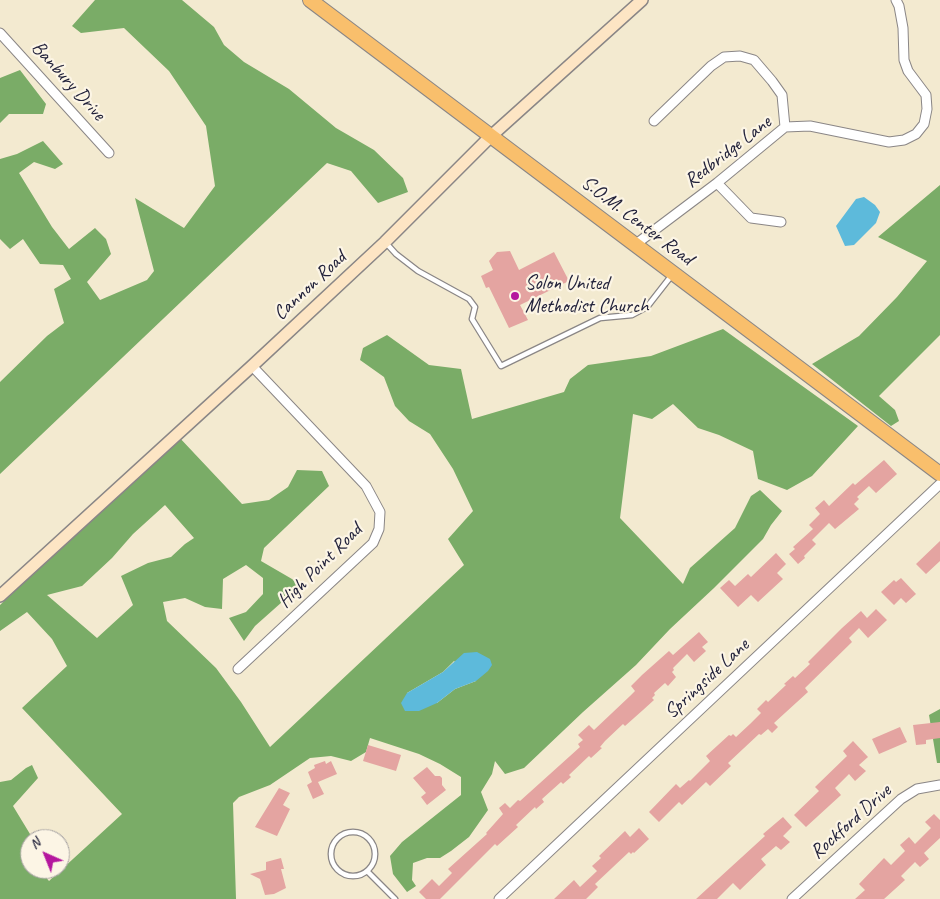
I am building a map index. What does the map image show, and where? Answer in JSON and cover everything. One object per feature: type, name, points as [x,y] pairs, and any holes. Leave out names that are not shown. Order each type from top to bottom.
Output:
[{"type":"main road","name":"S.O.M. Center Road","points":[[310,0],[940,474]]},
{"type":"main road","name":"Cannon Road","points":[[0,596],[385,242],[490,137],[642,0]]},
{"type":"street","name":"Redbridge Lane","points":[[636,244],[717,183],[785,127],[810,126],[889,142],[904,140],[916,134],[924,124],[927,109],[926,95],[908,71],[904,60],[903,28],[896,0]]},
{"type":"street","name":"Banbury Drive","points":[[0,33],[109,153]]},
{"type":"street","points":[[654,121],[711,66],[724,57],[740,56],[754,60],[782,95],[785,127]]},
{"type":"street","points":[[717,183],[751,218],[781,222]]},
{"type":"street","name":"High Point Road","points":[[238,669],[373,544],[379,529],[380,512],[366,486],[252,366]]},
{"type":"street","name":"Springside Lane","points":[[498,899],[940,484]]},
{"type":"street","name":"Rockford Drive","points":[[792,899],[901,799],[917,789],[940,785]]},
{"type":"lane","points":[[385,242],[396,254],[418,270],[469,299],[474,307],[472,319],[501,366],[600,318],[632,315],[646,307],[674,273]]},
{"type":"lane","points":[[350,832],[358,832],[370,839],[374,846],[375,860],[368,871],[353,877],[346,876],[337,870],[331,859],[331,852],[333,844],[338,838],[350,832]]},
{"type":"lane","points":[[368,871],[395,899]]},
{"type":"green space","points":[[95,0],[182,0],[214,27],[224,45],[244,62],[289,89],[336,128],[374,150],[403,178],[408,192],[378,203],[351,171],[327,163],[0,474],[0,382],[47,336],[64,323],[54,289],[71,279],[63,265],[40,264],[23,239],[10,249],[0,239],[0,159],[17,154],[43,141],[63,164],[55,169],[34,162],[19,173],[52,227],[69,249],[95,228],[106,239],[111,254],[87,282],[100,300],[147,280],[154,271],[135,198],[184,228],[215,186],[206,126],[169,71],[124,28],[81,33],[72,26]]},
{"type":"green space","points":[[20,70],[46,104],[43,114],[9,114],[0,123],[0,78]]},
{"type":"green space","points":[[940,185],[940,335],[879,396],[895,410],[899,421],[891,426],[812,364],[859,336],[897,297],[927,261],[878,237]]},
{"type":"green space","points":[[723,329],[858,426],[812,476],[787,490],[758,479],[753,451],[719,435],[698,428],[673,404],[652,419],[633,414],[620,518],[683,584],[690,568],[735,528],[751,496],[760,490],[782,511],[763,539],[714,588],[670,629],[636,665],[524,768],[505,774],[495,761],[492,774],[481,792],[488,810],[469,837],[451,851],[440,858],[427,858],[413,863],[412,880],[416,886],[407,892],[393,874],[390,856],[402,842],[461,795],[461,777],[419,754],[370,738],[366,752],[351,761],[331,756],[310,758],[270,785],[239,797],[233,803],[236,899],[0,899],[0,782],[11,780],[32,765],[38,778],[13,806],[27,829],[20,829],[20,879],[47,879],[49,881],[51,879],[70,879],[70,862],[122,814],[22,708],[67,666],[52,639],[27,612],[0,631],[0,605],[137,476],[177,435],[242,504],[269,500],[288,487],[297,470],[322,471],[329,486],[264,548],[261,561],[292,579],[300,586],[255,626],[244,641],[229,618],[246,612],[263,594],[263,578],[246,565],[223,579],[222,609],[205,607],[185,598],[163,602],[167,621],[216,668],[270,747],[464,565],[448,539],[473,511],[453,469],[430,434],[409,421],[395,406],[384,377],[360,360],[363,348],[387,335],[429,365],[461,369],[472,419],[564,392],[570,379],[588,365],[651,356]],"holes":[[[165,505],[194,538],[171,557],[148,563],[121,576],[133,605],[97,638],[47,595],[82,586],[112,558],[133,534]],[[454,661],[476,681],[455,689],[437,703],[407,693],[443,672]]]},
{"type":"green space","points":[[940,709],[940,763],[937,763],[929,715]]},
{"type":"water","points":[[864,197],[875,205],[880,212],[876,223],[854,245],[845,246],[836,226],[856,199]]},
{"type":"water","points":[[477,652],[490,659],[492,665],[476,681],[455,689],[437,703],[419,711],[405,711],[401,703],[407,693],[443,672],[464,653]]},
{"type":"building","name":"Solon United Methodist Church","points":[[510,251],[519,270],[554,252],[569,281],[520,305],[528,320],[509,328],[489,287],[486,288],[481,276],[493,270],[489,261],[497,252]]},
{"type":"building","points":[[884,460],[897,474],[876,493],[869,486],[857,497],[859,499],[854,504],[859,509],[835,529],[829,523],[812,540],[816,544],[798,564],[789,554],[795,549],[793,547],[813,529],[809,525],[820,514],[815,508],[824,500],[829,506],[853,483],[855,485]]},
{"type":"building","points":[[940,541],[940,561],[926,574],[916,564]]},
{"type":"building","points":[[776,553],[786,564],[777,573],[783,579],[758,602],[751,595],[738,607],[720,588],[729,580],[735,586],[748,574],[751,577]]},
{"type":"building","points":[[901,578],[916,594],[906,603],[901,598],[894,605],[881,592],[894,580],[896,582]]},
{"type":"building","points":[[876,609],[887,620],[868,638],[859,628],[849,638],[852,642],[805,688],[808,692],[774,723],[778,727],[772,733],[768,729],[761,735],[759,734],[728,763],[731,766],[710,786],[706,782],[682,805],[679,802],[659,822],[649,812],[676,784],[680,788],[690,781],[710,761],[706,756],[729,735],[733,734],[736,737],[750,724],[761,713],[757,709],[766,700],[768,702],[793,676],[795,678],[810,664],[808,662],[861,611],[867,618]]},
{"type":"building","points":[[699,632],[708,642],[702,647],[706,651],[694,662],[687,654],[673,668],[672,672],[676,677],[668,686],[665,683],[654,693],[655,695],[652,698],[654,700],[625,726],[623,724],[605,741],[600,747],[602,748],[591,758],[589,756],[569,775],[571,777],[563,784],[561,782],[542,799],[544,802],[536,809],[535,807],[516,825],[518,827],[497,846],[495,844],[440,899],[426,899],[419,892],[432,879],[439,886],[452,873],[448,869],[487,834],[503,814],[499,808],[505,803],[510,808],[518,800],[520,801],[580,747],[578,744],[583,740],[578,735],[589,725],[594,730],[635,691],[631,686],[642,675],[669,651],[673,655]]},
{"type":"building","points":[[940,722],[940,738],[926,740],[926,744],[916,745],[913,725]]},
{"type":"building","points":[[900,727],[907,742],[879,754],[872,739]]},
{"type":"building","points":[[853,741],[868,757],[859,765],[866,771],[855,781],[849,774],[835,788],[841,795],[806,827],[794,815],[819,791],[815,787],[847,756],[843,751]]},
{"type":"building","points":[[368,745],[401,755],[396,771],[363,761]]},
{"type":"building","points":[[325,761],[326,764],[331,761],[337,774],[318,782],[324,794],[313,799],[307,785],[312,782],[308,772],[315,768],[314,765]]},
{"type":"building","points":[[427,767],[435,776],[442,778],[442,785],[446,790],[427,805],[421,797],[426,793],[413,778]]},
{"type":"building","points":[[279,788],[290,793],[283,805],[290,809],[277,836],[255,827]]},
{"type":"building","points":[[934,814],[940,820],[940,838],[924,853],[929,859],[920,867],[915,862],[901,876],[905,880],[884,899],[855,899],[865,890],[859,884],[884,858],[891,865],[905,851],[900,845],[909,837],[915,844],[931,828],[925,822]]},
{"type":"building","points":[[783,817],[792,827],[783,836],[790,842],[781,850],[776,846],[761,859],[766,865],[740,890],[733,883],[717,899],[696,899],[765,836],[763,834]]},
{"type":"building","points":[[639,828],[649,839],[634,853],[631,854],[629,852],[595,884],[598,887],[586,899],[554,899],[574,880],[580,887],[597,871],[592,866],[601,858],[599,856],[625,831],[630,837]]},
{"type":"building","points":[[281,858],[284,869],[281,869],[286,888],[274,894],[265,895],[260,879],[250,874],[266,870],[266,862]]},
{"type":"place","name":"Solon United Methodist Church","points":[[515,296]]}]
